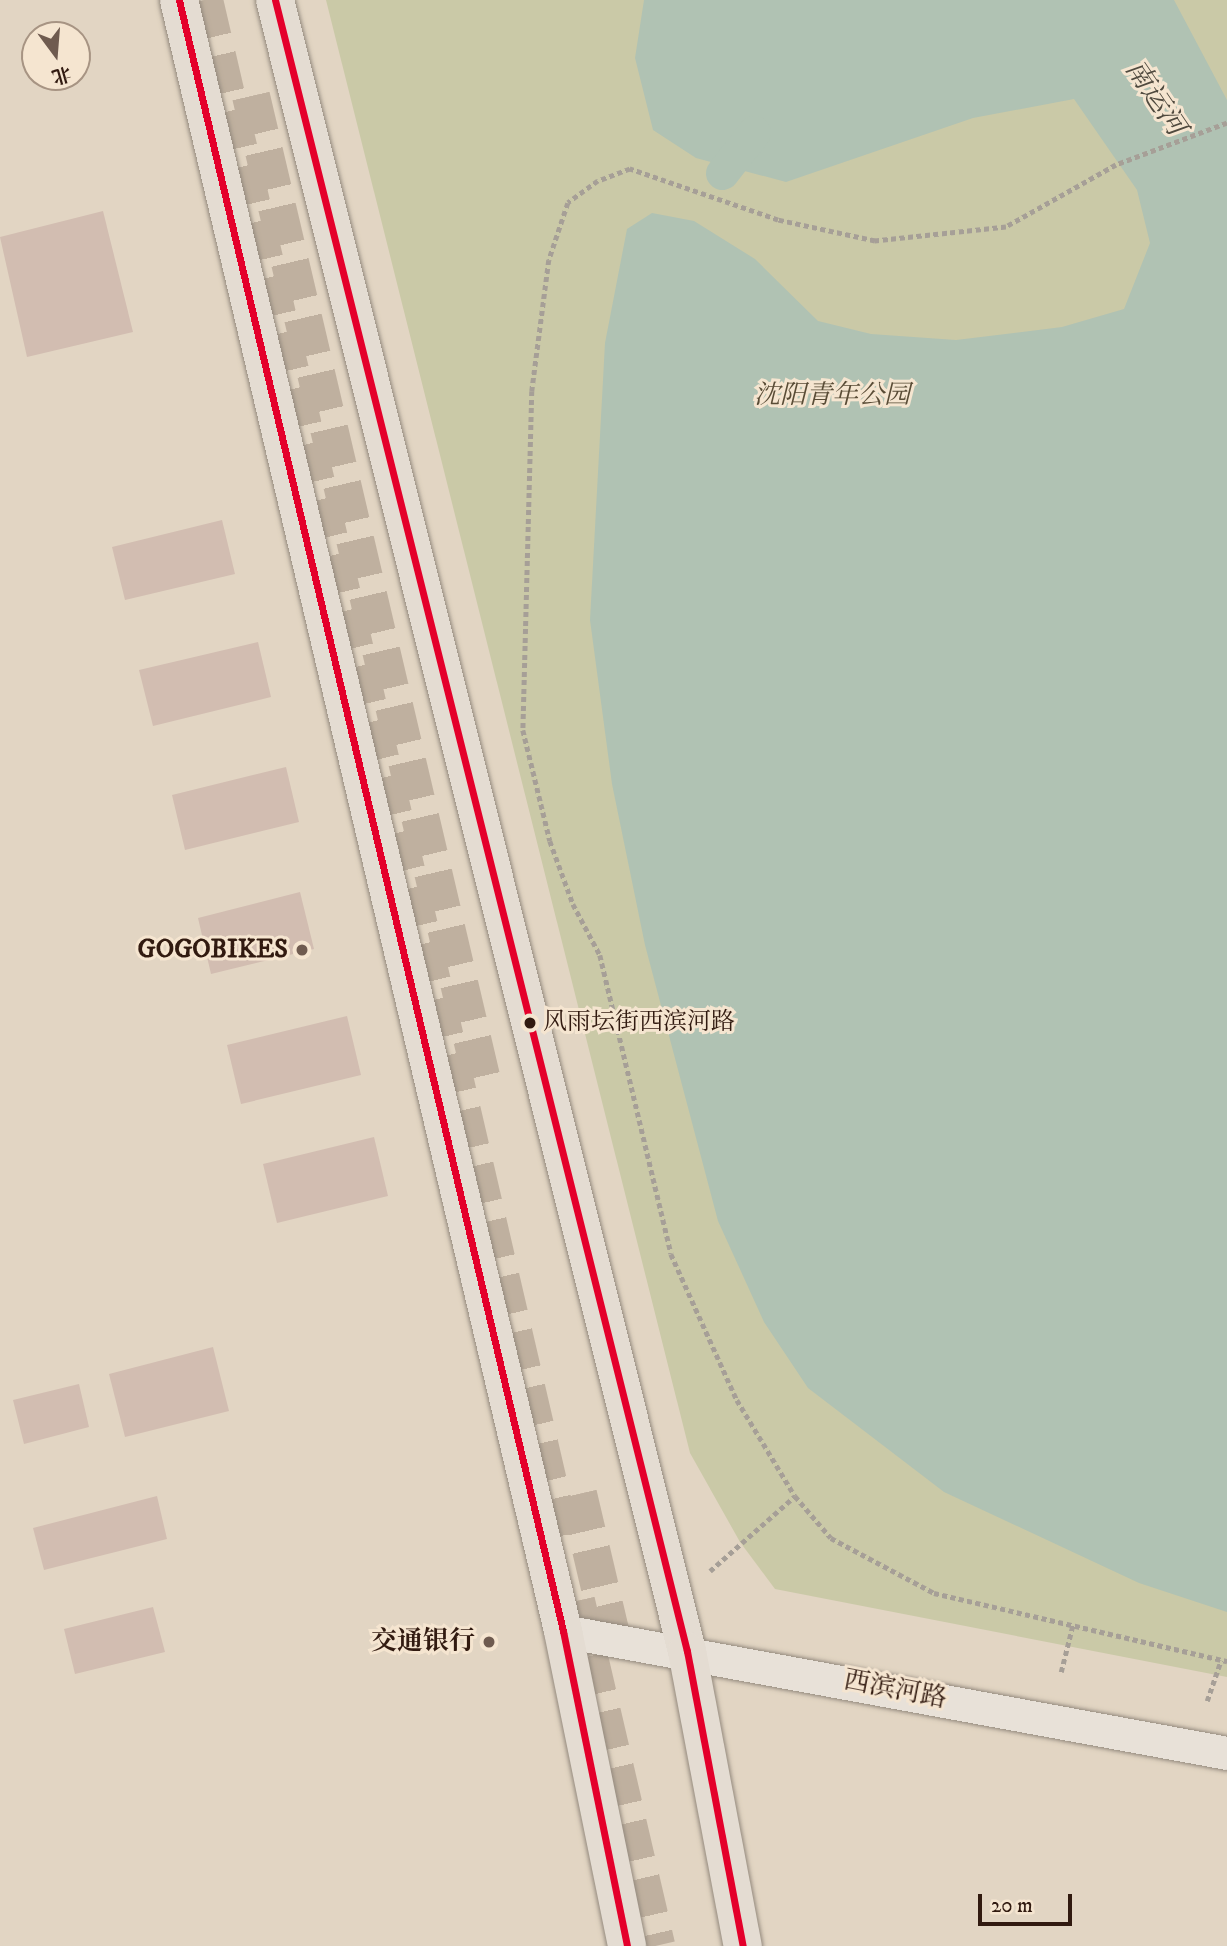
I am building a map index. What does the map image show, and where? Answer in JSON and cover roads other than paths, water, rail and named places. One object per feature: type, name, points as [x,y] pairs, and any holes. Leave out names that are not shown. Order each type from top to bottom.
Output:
[{"type":"main road","points":[[179,0],[563,1631],[627,1946]]},
{"type":"main road","points":[[275,0],[687,1651],[743,1946]]},
{"type":"street","name":"西滨河路","points":[[563,1631],[687,1651],[1227,1753]]},
{"type":"water","name":"沈阳青年公园","points":[[644,0],[1174,0],[1227,100],[1227,1612],[1139,1583],[944,1492],[808,1388],[764,1322],[718,1221],[645,945],[612,784],[590,620],[605,343],[627,229],[652,213],[694,221],[755,259],[818,321],[871,334],[956,340],[1062,327],[1124,309],[1150,243],[1137,190],[1074,99],[973,118],[786,182],[696,158],[653,130],[635,58]]},
{"type":"waterway","points":[[722,173],[754,132]]},
{"type":"tunnel","points":[[204,0],[563,1546]]},
{"type":"tunnel","points":[[251,96],[485,1094]]},
{"type":"tunnel","points":[[578,1494],[613,1643]]},
{"type":"tunnel","points":[[576,1601],[656,1946]]},
{"type":"place","name":"GOGOBIKES","points":[[302,950]]},
{"type":"place","name":"风雨坛街西滨河路","points":[[530,1023]]},
{"type":"place","name":"交通银行","points":[[489,1642]]},
{"type":"water label","name":"南运河","points":[[1155,98]]}]
